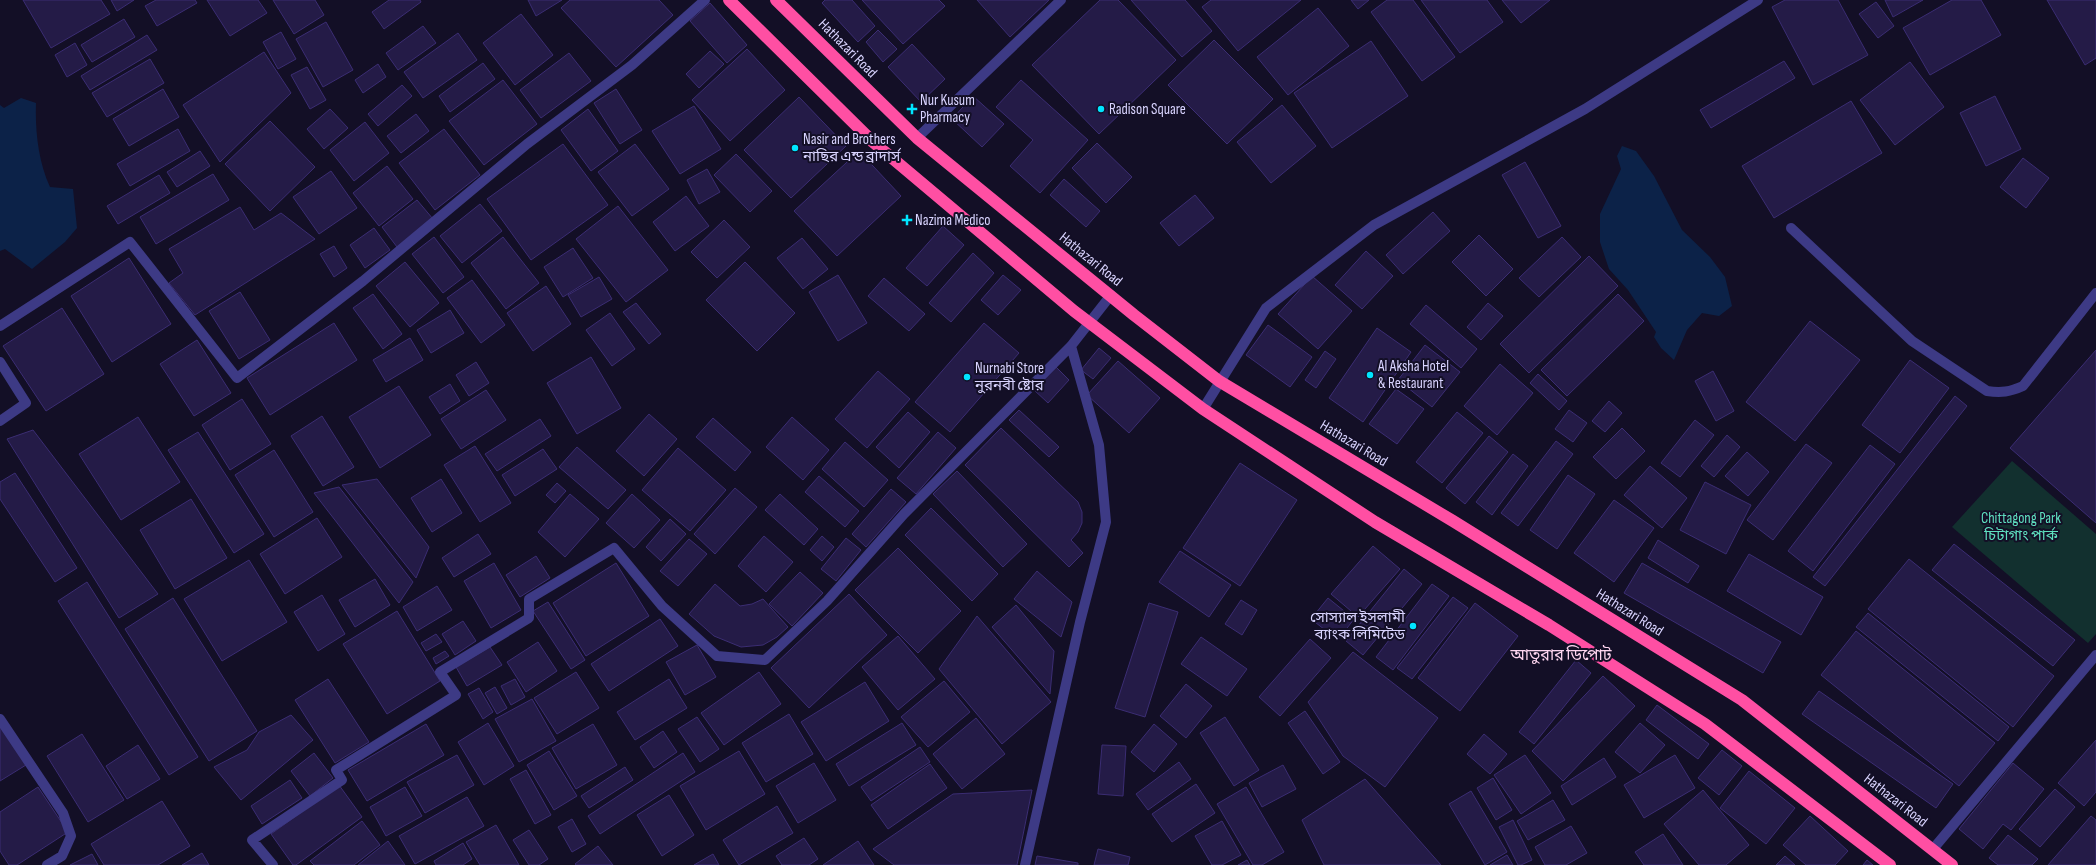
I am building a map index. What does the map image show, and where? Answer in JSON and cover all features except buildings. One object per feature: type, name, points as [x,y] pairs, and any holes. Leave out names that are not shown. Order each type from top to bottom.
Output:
[{"type":"highway","points":[[729,0],[873,142],[1074,311],[1091,322],[1204,408],[1375,522],[1549,625],[1705,724],[1890,865]]},
{"type":"highway","name":"Hathazari Road","points":[[776,0],[917,138],[1219,381],[1452,521],[1742,700],[1952,865]]},
{"type":"street","points":[[0,326],[130,242],[237,378],[363,281],[527,144],[632,66],[705,0]]},
{"type":"street","points":[[917,138],[1061,0]]},
{"type":"street","points":[[1204,408],[1219,381],[1266,308],[1374,224],[1585,109],[1758,0]]},
{"type":"street","points":[[1791,228],[1912,340],[1987,391],[2000,393],[2012,391],[2023,386],[2096,293]]},
{"type":"street","points":[[273,865],[252,840],[342,780],[336,770],[456,695],[440,672],[529,618],[529,599],[614,548],[662,606],[717,656],[765,660],[826,601],[904,514],[1071,346],[1111,295]]},
{"type":"street","points":[[1025,865],[1080,622],[1106,522],[1099,445],[1071,346]]},
{"type":"street","points":[[0,362],[26,403],[0,421]]},
{"type":"street","points":[[1933,849],[2096,655]]},
{"type":"street","points":[[0,719],[63,813],[71,836],[62,856],[47,865]]},
{"type":"green space","name":"Chittagong Park চিটাগাং পার্ক","points":[[2012,461],[2096,534],[2096,634],[2088,643],[1952,527]]},
{"type":"water","points":[[21,98],[36,103],[38,145],[46,177],[50,187],[73,189],[77,228],[65,242],[32,269],[5,249],[0,251],[0,105],[4,108]]},
{"type":"water","points":[[1622,146],[1636,151],[1654,176],[1682,230],[1710,257],[1725,277],[1732,306],[1719,316],[1702,313],[1687,330],[1674,360],[1661,348],[1654,337],[1656,332],[1628,290],[1609,269],[1600,242],[1600,214],[1621,169],[1617,156]]},
{"type":"place","name":"Nur Kusum Pharmacy","points":[[912,109]]},
{"type":"place","name":"Radison Square","points":[[1101,109]]},
{"type":"place","name":"Nasir and Brothers নাছির এন্ড ব্রাদার্স","points":[[795,148]]},
{"type":"place","name":"Nazima Medico","points":[[907,220]]},
{"type":"place","name":"Al Aksha Hotel & Restaurant","points":[[1370,375]]},
{"type":"place","name":"Nurnabi Store নুরনবী ষ্টোর","points":[[967,377]]},
{"type":"place","name":"সোস্যাল ইসলামী ব্যাংক লিমিটেড","points":[[1413,626]]},
{"type":"district","name":"আতুরার ডিপোট","points":[[1561,654]]}]
